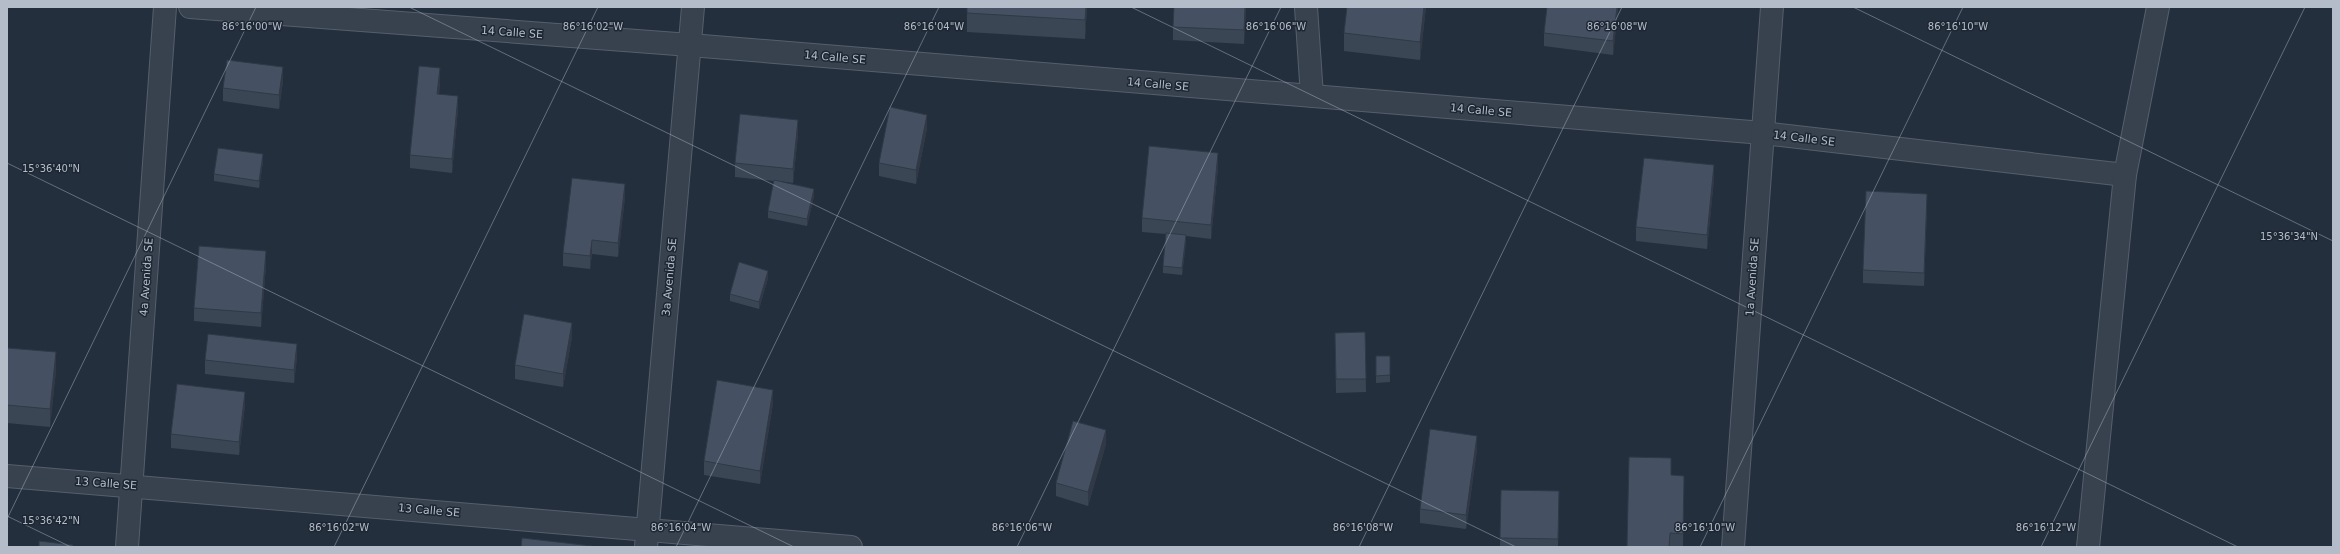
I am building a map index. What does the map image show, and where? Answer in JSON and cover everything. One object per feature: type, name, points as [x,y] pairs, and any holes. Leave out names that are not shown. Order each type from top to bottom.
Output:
[{"type":"street","name":"4a Avenida SE","points":[[127,547],[165,7]]},
{"type":"street","name":"14 Calle SE","points":[[190,7],[690,45],[1763,133],[2125,175]]},
{"type":"street","name":"3a Avenida SE","points":[[646,538],[693,7]]},
{"type":"street","points":[[1306,7],[1312,96]]},
{"type":"street","name":"1a Avenida SE","points":[[1733,547],[1772,7]]},
{"type":"street","points":[[2088,547],[2125,175],[2158,7]]},
{"type":"street","name":"13 Calle SE","points":[[7,476],[132,485],[646,538],[850,547]]},
{"type":"building","points":[[967,7],[1086,7],[1085,20],[967,13]]},
{"type":"building","points":[[1174,7],[1245,7],[1244,30],[1173,27]]},
{"type":"building","points":[[1347,7],[1424,7],[1420,42],[1344,33]]},
{"type":"building","points":[[1547,7],[1617,7],[1613,41],[1544,33]]},
{"type":"building","points":[[227,60],[283,67],[279,95],[223,88]]},
{"type":"building","points":[[419,66],[440,68],[437,94],[458,96],[452,159],[410,155]]},
{"type":"building","points":[[890,107],[927,115],[916,170],[879,163]]},
{"type":"building","points":[[740,114],[798,120],[793,169],[735,163]]},
{"type":"building","points":[[1149,146],[1218,153],[1211,225],[1142,218]]},
{"type":"building","points":[[218,148],[263,154],[259,181],[214,174]]},
{"type":"building","points":[[1644,158],[1714,165],[1707,235],[1636,227]]},
{"type":"building","points":[[572,178],[625,184],[618,243],[592,240],[590,256],[563,253]]},
{"type":"building","points":[[774,180],[814,189],[807,219],[768,211]]},
{"type":"building","points":[[1866,191],[1927,194],[1924,273],[1863,270]]},
{"type":"building","points":[[1166,233],[1186,235],[1182,268],[1163,266]]},
{"type":"building","points":[[199,246],[266,251],[261,313],[194,308]]},
{"type":"building","points":[[739,262],[768,271],[759,302],[730,294]]},
{"type":"building","points":[[524,314],[572,323],[563,374],[515,365]]},
{"type":"building","points":[[1365,332],[1366,379],[1336,379],[1335,333]]},
{"type":"building","points":[[208,334],[297,344],[294,370],[205,360]]},
{"type":"building","points":[[7,348],[56,352],[50,409],[7,405]]},
{"type":"building","points":[[1376,356],[1390,356],[1390,375],[1376,376]]},
{"type":"building","points":[[717,380],[773,390],[760,471],[704,461]]},
{"type":"building","points":[[177,384],[245,392],[239,442],[171,434]]},
{"type":"building","points":[[1073,421],[1106,430],[1088,492],[1056,483]]},
{"type":"building","points":[[1430,429],[1477,436],[1466,515],[1420,509]]},
{"type":"building","points":[[1629,457],[1671,458],[1671,475],[1684,476],[1683,534],[1670,533],[1669,547],[1627,547]]},
{"type":"building","points":[[1501,490],[1559,491],[1558,539],[1500,538]]},
{"type":"building","points":[[522,538],[592,546],[592,547],[521,547]]},
{"type":"building","points":[[39,541],[73,545],[73,547],[39,547]]}]
